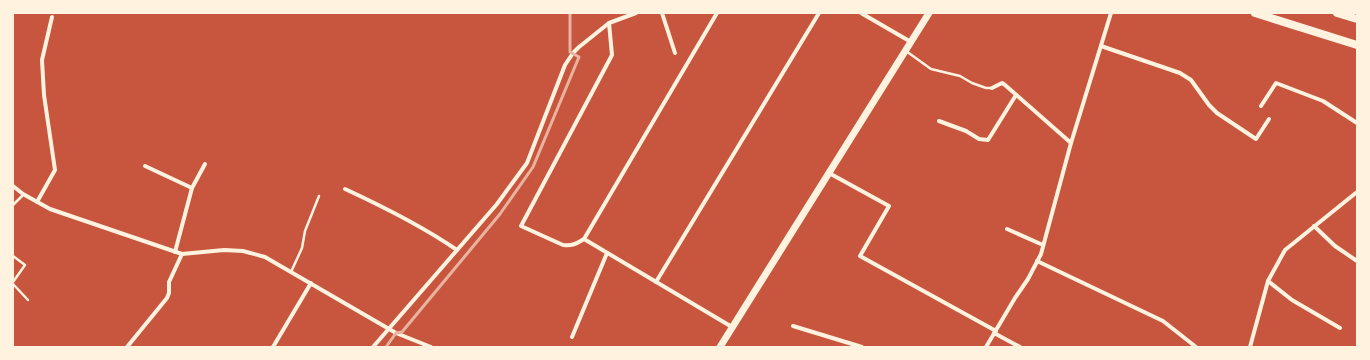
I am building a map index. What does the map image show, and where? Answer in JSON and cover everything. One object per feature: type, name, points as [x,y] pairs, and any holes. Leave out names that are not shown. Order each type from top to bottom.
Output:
[{"type":"highway","points":[[1255,13],[1357,45]]},
{"type":"highway","points":[[1338,13],[1357,19]]},
{"type":"main road","points":[[720,347],[929,13]]},
{"type":"street","points":[[373,347],[496,204],[527,163],[565,65],[573,53],[610,23],[636,13]]},
{"type":"street","points":[[662,13],[675,53]]},
{"type":"street","points":[[610,23],[612,55],[521,226],[569,246],[584,239],[717,13]]},
{"type":"street","points":[[656,282],[819,13]]},
{"type":"street","points":[[862,13],[911,42]]},
{"type":"street","points":[[986,347],[1015,298],[1028,280],[1043,245],[1071,143],[1111,13]]},
{"type":"street","points":[[38,202],[55,170],[44,95],[42,60],[52,17]]},
{"type":"street","points":[[1101,46],[1180,73],[1191,80],[1209,105],[1217,113],[1256,139],[1269,119]]},
{"type":"street","points":[[992,88],[1002,83],[1071,143]]},
{"type":"street","points":[[1261,106],[1276,83],[1323,101],[1357,123]]},
{"type":"street","points":[[940,121],[966,131],[979,139],[988,140],[1016,95]]},
{"type":"street","points":[[175,252],[192,188],[205,164]]},
{"type":"street","points":[[145,166],[192,188]]},
{"type":"street","points":[[829,174],[889,206],[860,256],[1020,347]]},
{"type":"street","points":[[13,186],[23,194],[50,209],[182,254],[224,250],[243,251],[265,257],[388,328],[431,347]]},
{"type":"street","points":[[345,189],[431,232],[457,250]]},
{"type":"street","points":[[1250,347],[1268,281],[1285,250],[1357,192]]},
{"type":"street","points":[[1314,226],[1335,246],[1357,262]]},
{"type":"street","points":[[1007,229],[1043,245]]},
{"type":"street","points":[[584,239],[732,327]]},
{"type":"street","points":[[572,337],[608,253]]},
{"type":"street","points":[[127,347],[167,298],[169,293],[169,282],[182,254]]},
{"type":"street","points":[[1037,261],[1163,321],[1196,347]]},
{"type":"street","points":[[1268,281],[1292,300],[1340,328]]},
{"type":"street","points":[[273,347],[311,284]]},
{"type":"street","points":[[793,326],[862,347]]},
{"type":"lane","points":[[906,51],[931,69],[960,76],[972,83],[986,88],[992,88]]},
{"type":"lane","points":[[13,205],[23,194]]},
{"type":"lane","points":[[291,272],[302,248],[306,231],[319,196]]},
{"type":"lane","points":[[13,256],[24,265],[13,283],[28,300]]},
{"type":"railway","points":[[386,347],[396,333],[402,332],[500,214],[533,167],[579,57],[570,52],[570,13]]}]
